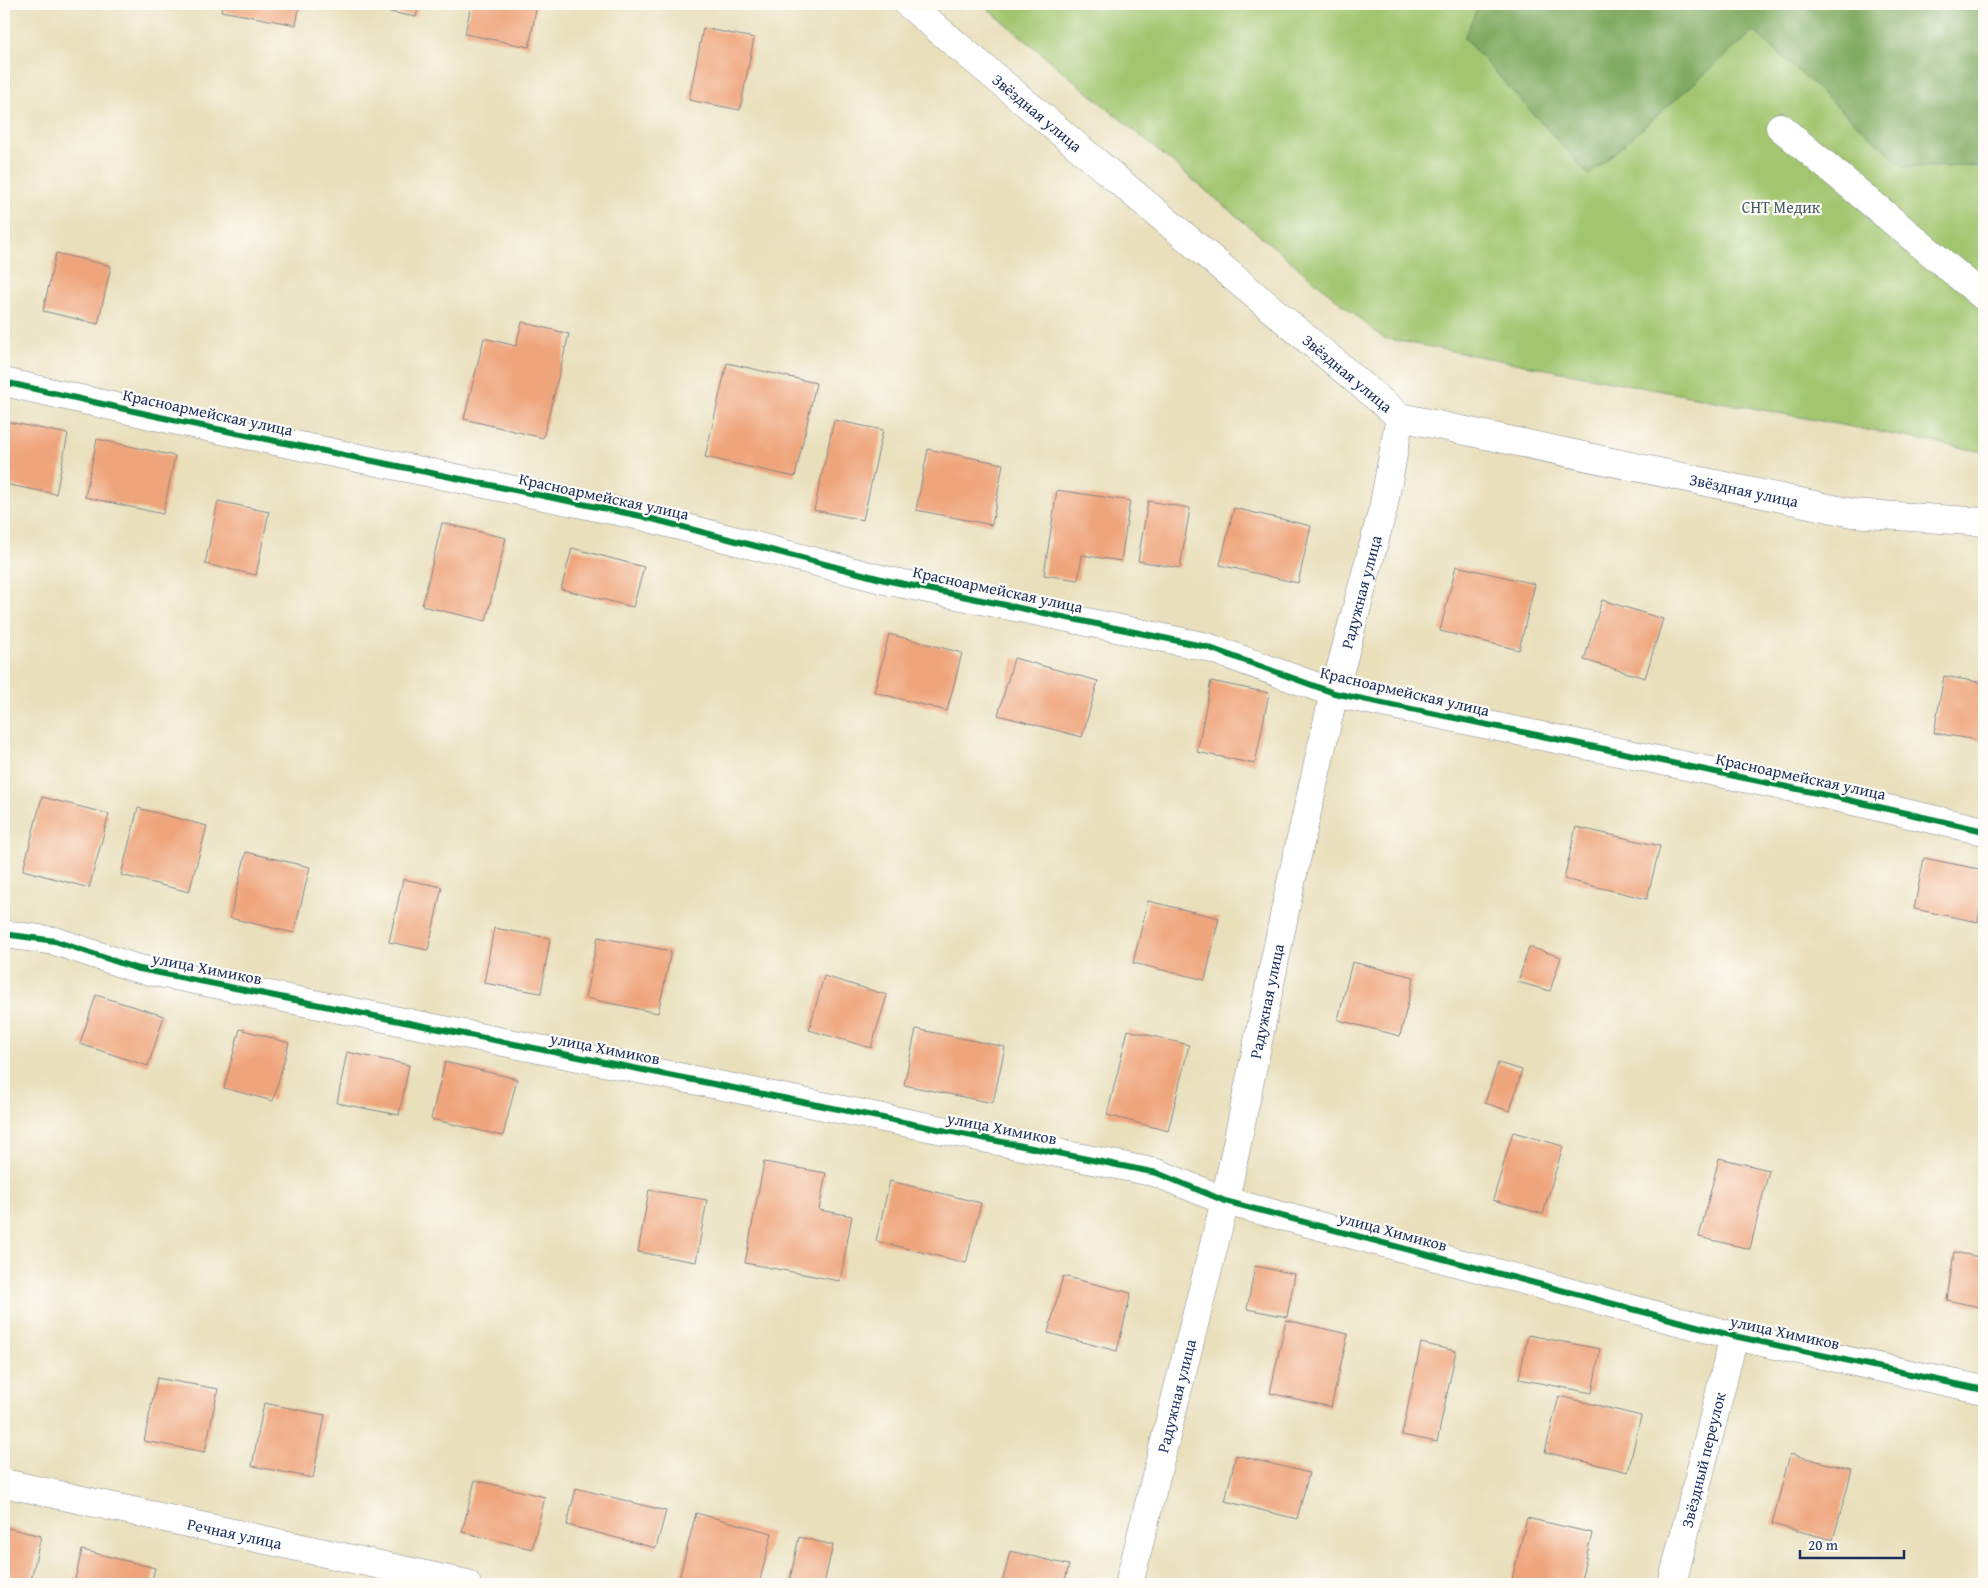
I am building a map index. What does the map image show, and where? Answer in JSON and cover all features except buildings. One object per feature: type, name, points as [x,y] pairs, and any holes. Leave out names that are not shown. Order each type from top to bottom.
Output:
[{"type":"street","name":"Звёздная улица","points":[[908,4],[1400,416],[1852,513],[1984,522]]},
{"type":"street","points":[[1780,127],[1984,297]]},
{"type":"street","name":"Красноармейская улица","points":[[4,382],[178,421],[641,516],[885,580],[1206,647],[1334,693],[1831,796],[1984,831]]},
{"type":"street","name":"Радужная улица","points":[[1129,1584],[1225,1200],[1290,887],[1334,693],[1383,509],[1400,416]]},
{"type":"street","name":"улица Химиков","points":[[4,934],[55,941],[135,968],[1157,1173],[1225,1200],[1734,1336],[1984,1390]]},
{"type":"street","name":"Звёздный переулок","points":[[1672,1584],[1734,1336]]},
{"type":"street","name":"Речная улица","points":[[4,1483],[467,1584]]},
{"type":"green space","name":"СНТ Медик","points":[[982,4],[1984,4],[1984,452],[1383,338]]},
{"type":"green space","points":[[1479,4],[1984,4],[1984,166],[1904,167],[1754,31],[1589,175],[1464,38]]},
{"type":"cycle path","points":[[4,382],[178,421],[641,516],[885,580],[1207,647],[1334,693],[1831,796],[1984,831]]},
{"type":"cycle path","points":[[4,934],[55,941],[135,968],[1157,1173],[1225,1201],[1734,1336],[1984,1390]]}]
